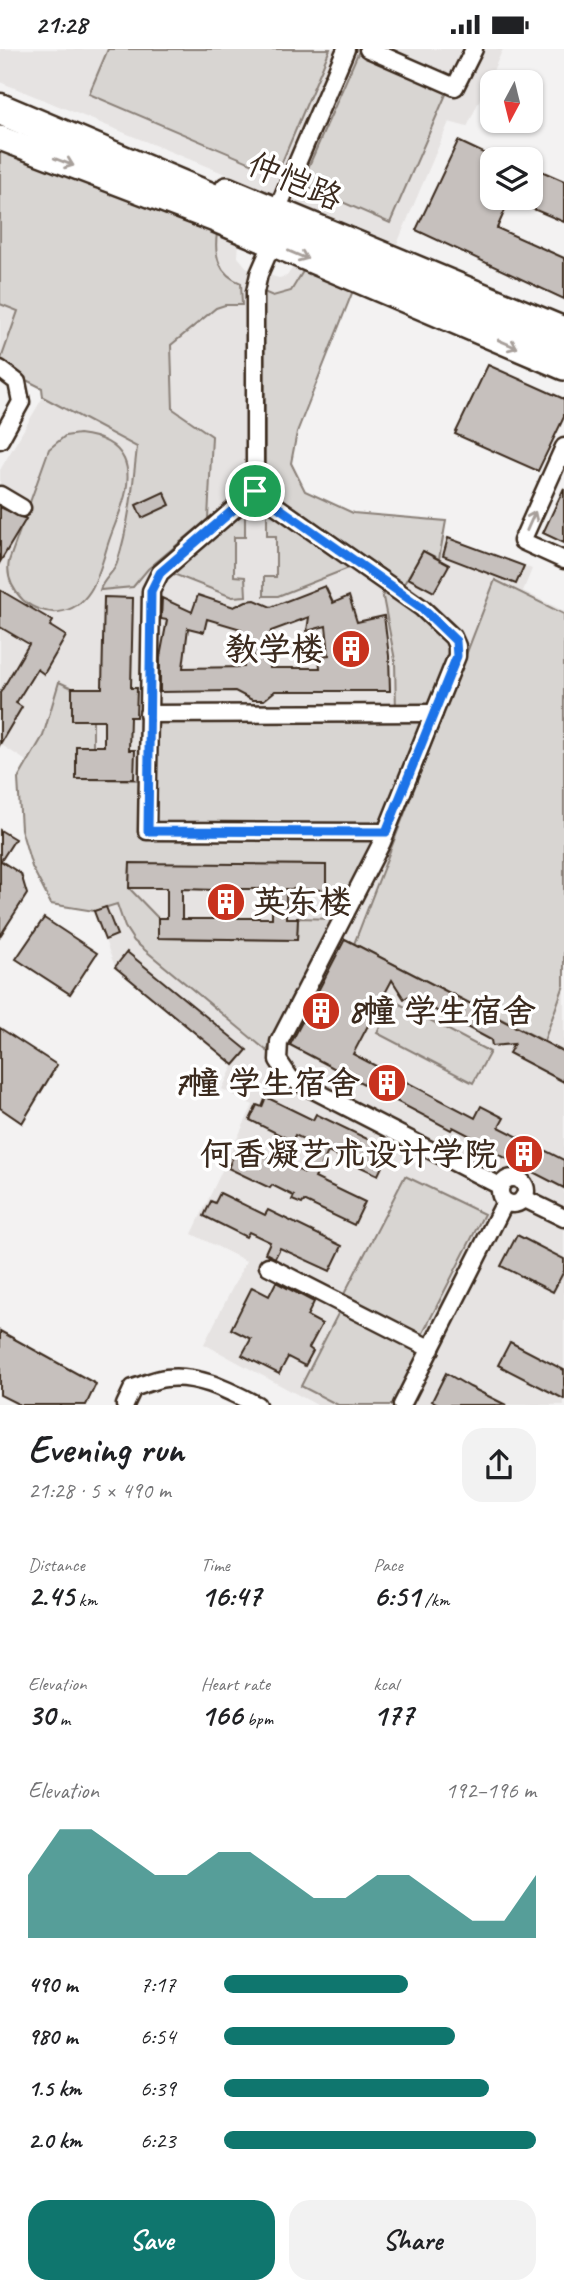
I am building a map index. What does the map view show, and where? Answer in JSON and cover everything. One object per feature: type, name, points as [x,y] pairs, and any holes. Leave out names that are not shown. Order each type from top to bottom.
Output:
[{"type":"highway","points":[[0,109],[564,348]]},
{"type":"highway","points":[[0,120],[160,175]]},
{"type":"main road","name":"仲恺路","points":[[0,95],[564,329]]},
{"type":"main road","name":"仲恺路","points":[[0,138],[272,244],[564,368]]},
{"type":"street","points":[[277,210],[346,49]]},
{"type":"street","points":[[368,49],[455,87],[474,49]]},
{"type":"street","points":[[272,244],[259,274],[255,292],[255,491],[160,573],[154,582],[150,601],[148,831],[386,832]]},
{"type":"street","points":[[0,369],[17,382],[21,403],[0,440]]},
{"type":"street","points":[[564,447],[522,541],[564,560]]},
{"type":"street","points":[[255,491],[422,608],[453,637],[457,646],[457,656],[386,832],[279,1042],[278,1060],[290,1078],[503,1194],[514,1204],[523,1198],[525,1187],[517,1178],[508,1178],[503,1194],[431,1349],[402,1405]]},
{"type":"street","points":[[0,495],[22,508]]},
{"type":"street","points":[[148,714],[433,713]]},
{"type":"street","points":[[523,1198],[564,1218]]},
{"type":"street","points":[[268,1266],[431,1349]]},
{"type":"street","points":[[125,1405],[133,1388],[166,1378],[218,1385],[257,1405]]},
{"type":"shaded area","points":[[0,49],[503,49],[493,70],[480,70],[480,99],[467,127],[449,122],[397,244],[0,82]]},
{"type":"shaded area","points":[[108,49],[330,49],[277,174],[89,94]]},
{"type":"shaded area","points":[[358,53],[447,92],[390,223],[301,184]]},
{"type":"shaded area","points":[[0,148],[239,241],[238,257],[248,269],[279,278],[287,276],[295,264],[354,288],[297,432],[291,463],[305,491],[354,513],[446,521],[445,537],[532,569],[523,591],[564,611],[564,1405],[317,1405],[204,1344],[246,1261],[192,1234],[253,1105],[222,1089],[234,1064],[115,967],[94,911],[51,904],[32,867],[21,829],[18,779],[28,762],[0,744],[0,470],[43,397],[42,388],[15,375],[4,385],[0,383]]},
{"type":"shaded area","points":[[0,148],[217,233],[219,263],[227,274],[241,283],[242,305],[216,308],[171,345],[173,409],[212,436],[208,519],[148,569],[133,587],[100,590],[116,567],[125,535],[137,447],[43,397],[42,388],[14,374],[0,362],[18,311],[0,304]]},
{"type":"shaded area","points":[[305,268],[354,288],[297,432],[291,463],[305,491],[353,513],[446,521],[439,559],[423,551],[404,584],[265,487],[264,292],[273,296],[291,291]]},
{"type":"shaded area","points":[[79,434],[105,441],[121,453],[127,468],[127,488],[99,573],[88,594],[70,609],[49,612],[31,605],[19,596],[9,577],[9,561],[49,449],[65,436]]},
{"type":"shaded area","points":[[267,499],[359,564],[278,596],[264,596],[264,577],[276,577],[276,536],[267,536]]},
{"type":"shaded area","points":[[245,500],[245,537],[234,537],[234,576],[245,577],[246,596],[232,597],[163,570]]},
{"type":"shaded area","points":[[495,580],[564,614],[564,985],[544,1041],[354,944]]},
{"type":"shaded area","points":[[386,587],[449,644],[448,655],[377,832],[341,905],[326,904],[325,865],[130,864],[129,888],[158,918],[158,938],[297,940],[298,918],[335,919],[267,1051],[134,941],[125,927],[117,904],[94,911],[51,904],[32,867],[21,829],[18,779],[43,736],[59,682],[72,688],[72,720],[93,720],[93,746],[76,747],[76,779],[147,780],[148,714],[396,713],[395,660],[382,592]]},
{"type":"shaded area","points":[[394,1001],[490,1052],[473,1083],[377,1033]]},
{"type":"shaded area","points":[[405,1176],[484,1214],[422,1335],[343,1296]]},
{"type":"shaded area","points":[[343,1304],[431,1349],[403,1405],[338,1405],[301,1386]]},
{"type":"building","points":[[458,141],[480,151],[480,210],[505,210],[497,228],[564,258],[564,299],[416,230]]},
{"type":"building","points":[[543,172],[564,181],[564,222],[536,210],[543,210]]},
{"type":"building","points":[[488,365],[564,399],[564,417],[538,471],[455,434]]},
{"type":"building","points":[[564,488],[564,543],[543,533]]},
{"type":"building","points":[[164,492],[170,505],[142,518],[136,505]]},
{"type":"building","points":[[0,507],[26,519],[0,562]]},
{"type":"building","points":[[448,538],[524,566],[516,584],[443,556]]},
{"type":"building","points":[[423,551],[449,565],[434,592],[408,578]]},
{"type":"building","name":"教学楼","points":[[325,586],[333,603],[349,596],[357,622],[384,616],[390,691],[275,691],[264,700],[252,700],[235,691],[160,692],[160,657],[167,620],[161,619],[162,598],[192,612],[198,595],[234,607],[255,600],[271,607]],"holes":[[[309,617],[307,631],[326,626],[329,655],[319,656],[320,668],[270,668],[269,656],[264,656],[271,631]],[[207,619],[241,629],[242,637],[254,656],[244,656],[244,667],[183,668],[188,628],[204,632]]]},
{"type":"building","points":[[0,590],[53,621],[50,626],[66,636],[44,674],[37,669],[16,703],[22,707],[0,744],[0,693],[29,644],[0,627]]},
{"type":"building","points":[[104,597],[133,598],[131,688],[137,688],[136,717],[130,717],[129,750],[135,750],[134,779],[76,779],[76,746],[104,746],[104,720],[72,720],[72,688],[102,688]]},
{"type":"building","points":[[0,830],[15,839],[1,861],[21,874],[27,894],[0,936]]},
{"type":"building","name":"英东楼","points":[[130,863],[326,865],[326,890],[286,889],[286,918],[298,918],[297,940],[158,938],[158,918],[167,918],[167,888],[129,888]],"holes":[[[182,889],[215,890],[214,919],[182,919]],[[238,889],[272,889],[272,918],[238,918]]]},
{"type":"building","points":[[106,907],[117,935],[105,940],[94,911]]},
{"type":"building","points":[[44,918],[97,953],[70,994],[16,959]]},
{"type":"building","points":[[345,939],[564,1052],[564,1082],[509,1053],[514,1044],[492,1046],[491,1040],[409,996],[404,999],[392,980],[353,1054],[475,1118],[481,1106],[504,1118],[499,1127],[564,1160],[564,1188],[484,1147],[486,1144],[453,1127],[451,1130],[290,1045]]},
{"type":"building","points":[[127,952],[247,1050],[234,1065],[115,967]]},
{"type":"building","points":[[0,1028],[57,1065],[22,1123],[0,1108]]},
{"type":"building","points":[[266,1097],[313,1120],[316,1114],[390,1150],[378,1175],[328,1152],[315,1178],[365,1202],[354,1225],[304,1201],[302,1204],[292,1200],[294,1196],[272,1185],[270,1188],[228,1168],[235,1152],[239,1154],[244,1145],[305,1173],[318,1146],[295,1135],[292,1141],[250,1120],[257,1105],[262,1107]]},
{"type":"building","points":[[220,1193],[265,1215],[268,1210],[342,1246],[330,1271],[280,1248],[275,1258],[265,1253],[270,1242],[249,1232],[246,1237],[204,1216],[211,1201],[215,1203]]},
{"type":"building","points":[[517,1235],[564,1259],[564,1271],[553,1292],[501,1266]]},
{"type":"building","points":[[276,1282],[314,1302],[307,1316],[322,1324],[309,1348],[313,1351],[305,1366],[288,1357],[279,1374],[242,1355],[251,1339],[231,1329],[252,1287],[269,1296]]},
{"type":"building","points":[[0,1331],[96,1384],[86,1405],[20,1405],[0,1395]]},
{"type":"building","points":[[510,1342],[564,1370],[564,1399],[498,1365]]},
{"type":"building","points":[[446,1373],[506,1405],[440,1405],[432,1401]]},
{"type":"place","name":"教学楼","points":[[351,649]]},
{"type":"place","name":"英东楼","points":[[226,902]]},
{"type":"place","name":"8幢 学生宿舍","points":[[321,1011]]},
{"type":"place","name":"7幢 学生宿舍","points":[[387,1083]]},
{"type":"place","name":"何香凝艺术设计学院","points":[[524,1154]]},
{"type":"route","points":[[255,491],[422,608],[456,641],[457,656],[386,832],[148,831],[151,591],[160,573],[255,491]]}]
